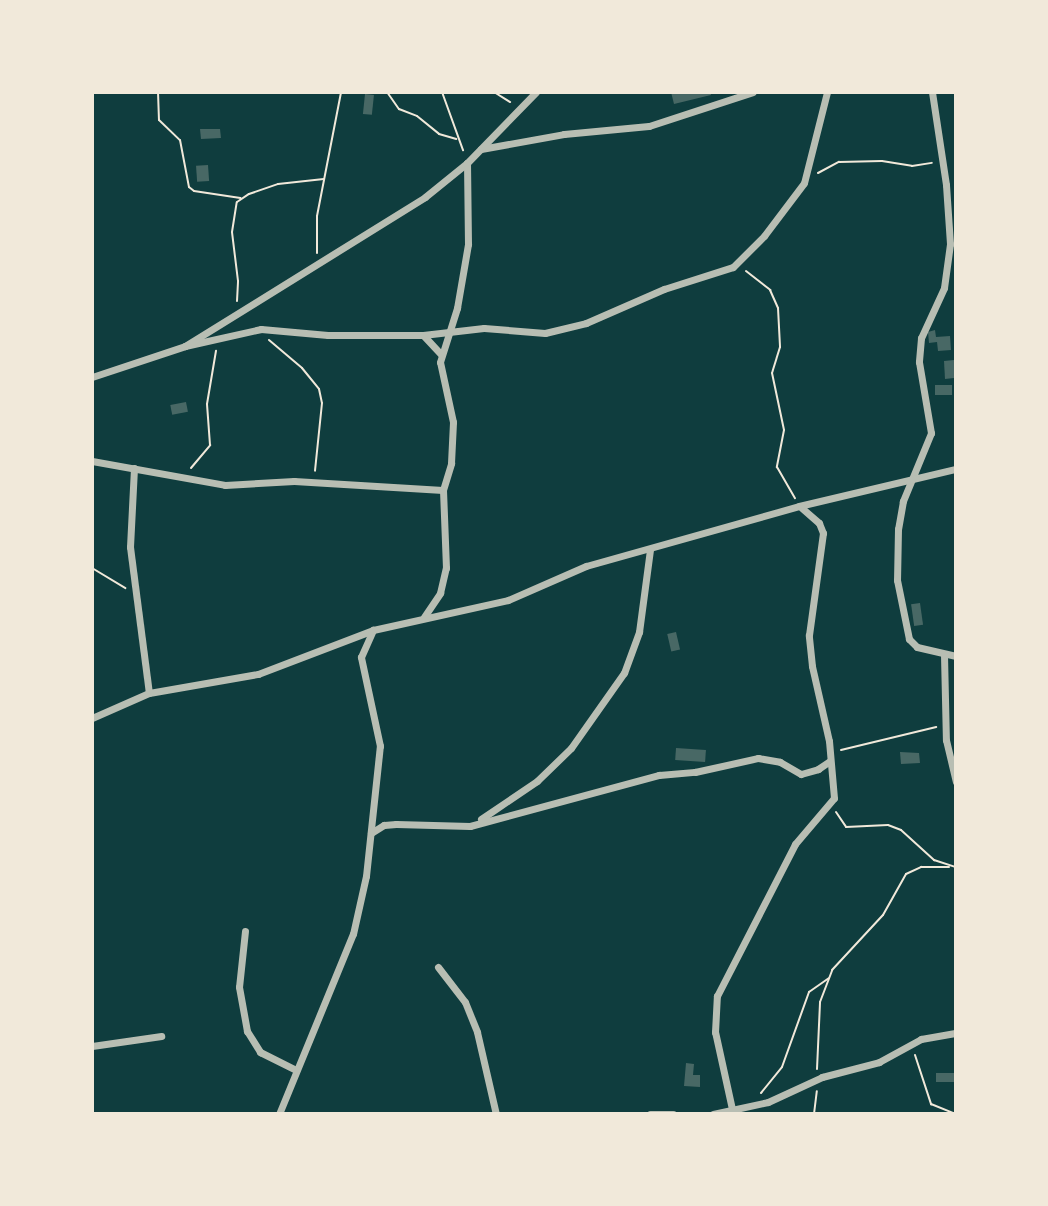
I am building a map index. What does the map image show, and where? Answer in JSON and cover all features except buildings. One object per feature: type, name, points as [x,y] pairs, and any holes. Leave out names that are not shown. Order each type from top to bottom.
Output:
[{"type":"street","points":[[185,346],[425,197],[467,163],[536,92]]},
{"type":"street","points":[[479,150],[564,134],[649,126],[753,92]]},
{"type":"street","points":[[92,377],[185,346],[255,330],[423,335],[484,328],[545,333],[586,323],[664,289],[733,267],[764,236],[804,183],[827,92]]},
{"type":"street","points":[[932,92],[943,158],[950,244],[944,288],[921,338],[919,362],[931,433],[903,501],[898,529],[897,580],[909,639],[917,647],[956,656]]},
{"type":"street","points":[[424,617],[440,593],[446,568],[443,490],[451,463],[453,422],[441,354],[457,308],[468,244],[467,163]]},
{"type":"street","points":[[423,335],[441,354]]},
{"type":"street","points":[[92,461],[225,485],[314,483],[443,490]]},
{"type":"street","points":[[134,468],[129,531],[149,693]]},
{"type":"street","points":[[92,718],[149,693],[258,674],[373,630],[508,600],[586,566],[800,507],[956,469]]},
{"type":"street","points":[[732,1109],[715,1032],[717,996],[795,844],[833,801],[830,757],[809,635],[823,533],[819,523],[800,507]]},
{"type":"street","points":[[470,826],[537,781],[571,748],[613,691],[632,657],[639,632],[650,550]]},
{"type":"street","points":[[279,1114],[353,934],[371,833],[380,746],[361,657],[373,630]]},
{"type":"street","points":[[944,655],[945,725],[956,782]]},
{"type":"street","points":[[371,833],[381,826],[396,824],[470,826],[659,775],[695,772],[758,758],[780,762],[801,774],[818,769],[830,757]]},
{"type":"street","points":[[245,931],[239,987],[247,1031],[260,1052],[296,1070]]},
{"type":"street","points":[[438,967],[465,1002],[477,1032],[496,1114]]},
{"type":"street","points":[[713,1114],[778,1098],[817,1080],[879,1062],[933,1036],[956,1033]]},
{"type":"street","points":[[92,1046],[161,1036]]},
{"type":"street","points":[[650,1114],[669,1114]]},
{"type":"path","points":[[158,92],[159,120],[180,140],[189,187],[194,191],[242,198],[278,184],[324,179]]},
{"type":"path","points":[[316,262],[320,235],[317,216],[341,92]]},
{"type":"path","points":[[387,92],[399,109],[417,116],[439,134],[456,139]]},
{"type":"path","points":[[442,92],[456,139],[467,163]]},
{"type":"path","points":[[494,92],[519,111]]},
{"type":"path","points":[[804,183],[839,162],[882,161],[912,166],[943,158]]},
{"type":"path","points":[[236,308],[238,281],[233,214],[242,198]]},
{"type":"path","points":[[733,267],[762,280],[778,308],[780,347],[772,373],[784,430],[777,467],[800,507]]},
{"type":"path","points":[[255,330],[285,352],[319,389],[322,403],[314,483]]},
{"type":"path","points":[[181,476],[207,453],[210,445],[207,404],[219,338]]},
{"type":"path","points":[[92,568],[136,594]]},
{"type":"path","points":[[830,757],[945,725]]},
{"type":"path","points":[[833,801],[843,826],[888,825],[901,830],[934,860],[949,867]]},
{"type":"path","points":[[750,1106],[782,1067],[809,992],[829,977],[851,948],[883,915],[906,874],[921,867],[956,867]]},
{"type":"path","points":[[814,1114],[820,1002],[829,977]]},
{"type":"path","points":[[908,1046],[919,1064],[931,1104],[956,1114]]}]
